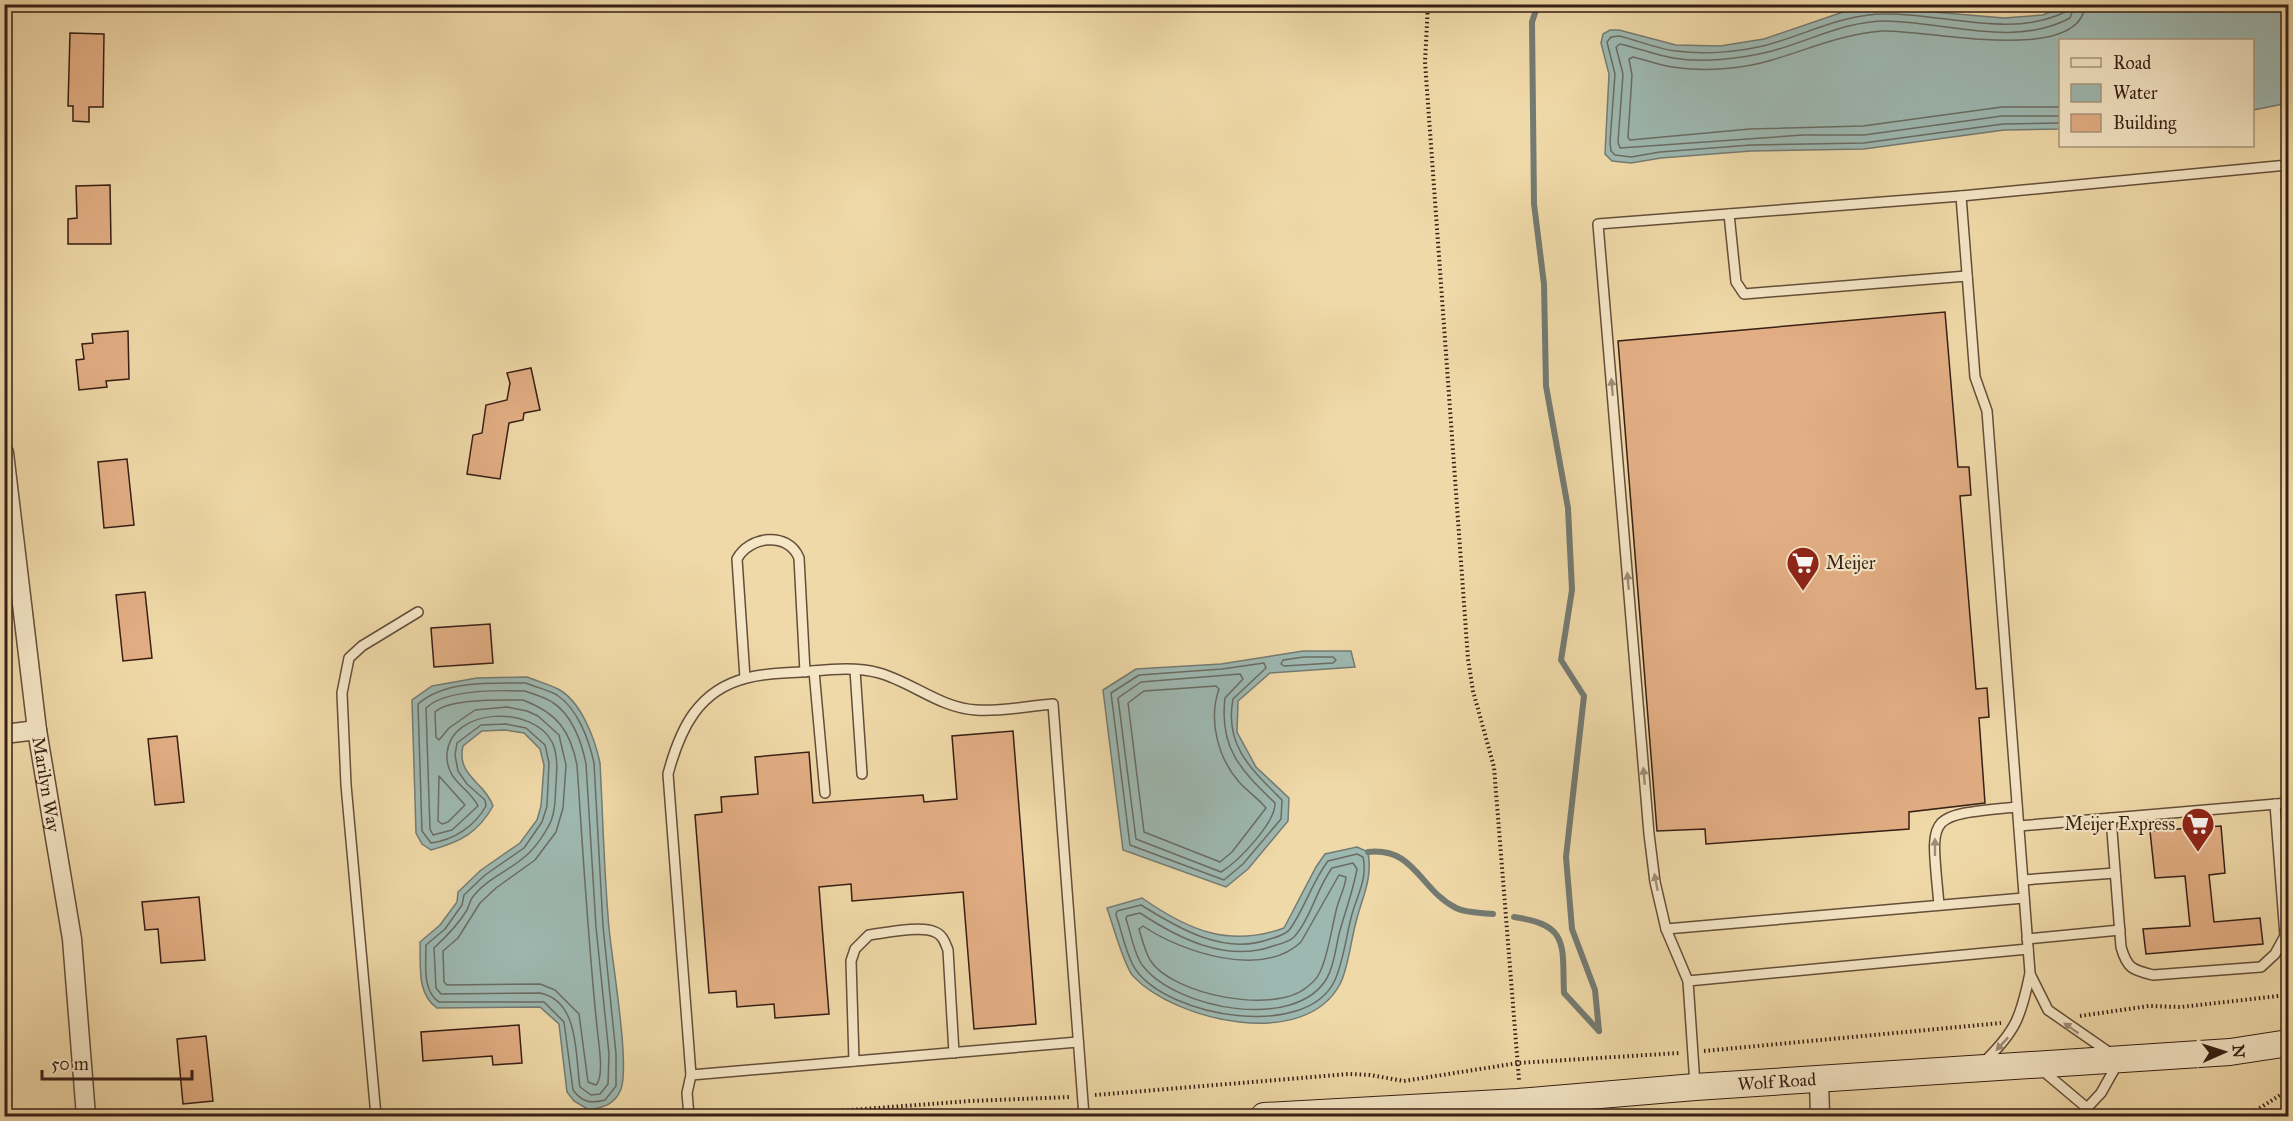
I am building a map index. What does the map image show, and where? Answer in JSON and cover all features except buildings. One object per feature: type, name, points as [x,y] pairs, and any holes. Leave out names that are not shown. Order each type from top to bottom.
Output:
[{"type":"main road","name":"Wolf Road","points":[[1264,1116],[1518,1102],[1695,1087],[2230,1052],[2289,1044]]},
{"type":"street","name":"Marilyn Way","points":[[4,453],[37,730],[72,939],[86,1116]]},
{"type":"street","points":[[4,734],[37,730]]},
{"type":"street","points":[[1819,1080],[1820,1116]]},
{"type":"lane","points":[[1695,1087],[1688,981],[1666,929],[1655,882],[1649,834],[1598,224],[1961,196],[2289,165]]},
{"type":"lane","points":[[1961,196],[1975,377],[1987,411],[2030,973],[2018,1021],[2006,1040],[1976,1069]]},
{"type":"lane","points":[[1729,214],[1736,282],[1744,294],[1967,276]]},
{"type":"lane","points":[[744,678],[737,559],[741,550],[752,542],[780,540],[795,549],[799,558],[809,671],[825,793]]},
{"type":"lane","points":[[376,1116],[346,785],[342,693],[349,658],[362,646],[418,612]]},
{"type":"lane","points":[[855,670],[862,774]]},
{"type":"lane","points":[[689,1116],[687,1093],[691,1075],[668,774],[676,744],[688,718],[706,700],[730,683],[744,678],[809,671],[855,670],[878,672],[933,698],[954,706],[976,710],[1053,704],[1084,1116]]},
{"type":"lane","points":[[2019,826],[2289,803]]},
{"type":"lane","points":[[2111,818],[2120,930],[2126,963],[2137,971],[2153,975],[2261,967],[2275,954],[2285,936],[2275,804]]},
{"type":"lane","points":[[1939,905],[1934,847],[1935,828],[1943,819],[1958,813],[2017,807]]},
{"type":"lane","points":[[2023,880],[2115,873]]},
{"type":"lane","points":[[1666,929],[2024,898]]},
{"type":"lane","points":[[854,1061],[851,973],[855,949],[869,935],[924,929],[935,932],[943,938],[948,950],[954,1053]]},
{"type":"lane","points":[[1688,981],[2028,944],[2120,930]]},
{"type":"lane","points":[[2030,973],[2048,1010],[2058,1019],[2120,1059],[2101,1093],[2087,1112],[2036,1065]]},
{"type":"lane","points":[[691,1075],[1078,1041]]},
{"type":"path","points":[[1428,4],[1425,62],[1468,659],[1473,692],[1494,767],[1519,1081]]},
{"type":"path","points":[[2058,1019],[2149,1006],[2181,1007],[2289,995]]},
{"type":"path","points":[[771,1116],[970,1101],[1082,1096],[1349,1074],[1404,1081],[1518,1063],[1693,1052],[2018,1021]]},
{"type":"path","points":[[2230,1116],[2249,1115],[2289,1090]]},
{"type":"path","points":[[2096,1116],[2147,1112],[2160,1116]]},
{"type":"water","points":[[2068,4],[2282,5],[2288,54],[2288,100],[2283,104],[2254,110],[2254,39],[2059,39],[2059,129],[2004,130],[1864,149],[1751,151],[1661,158],[1631,163],[1612,161],[1605,154],[1609,74],[1601,43],[1603,34],[1610,30],[1619,30],[1676,45],[1720,46],[1764,39],[1843,12],[1885,8],[2004,18],[2043,15]]},
{"type":"water","points":[[1303,651],[1351,651],[1355,667],[1270,673],[1238,701],[1237,732],[1256,767],[1289,798],[1288,821],[1248,869],[1226,887],[1123,850],[1103,690],[1136,669],[1221,664]]},
{"type":"water","points":[[527,677],[558,689],[574,702],[591,732],[600,763],[607,907],[620,1011],[623,1076],[621,1089],[612,1102],[589,1110],[574,1101],[567,1092],[559,1024],[540,1007],[437,1008],[426,995],[421,978],[420,942],[440,925],[457,902],[458,892],[481,870],[520,843],[537,820],[541,806],[544,765],[540,749],[524,733],[505,730],[482,731],[463,746],[462,756],[467,772],[484,791],[493,806],[481,823],[467,835],[451,844],[431,850],[422,844],[416,833],[412,700],[432,686],[477,678]]},
{"type":"water","points":[[1357,847],[1368,852],[1368,879],[1343,978],[1323,1005],[1299,1017],[1270,1023],[1239,1022],[1208,1016],[1178,1006],[1153,992],[1130,971],[1107,908],[1142,898],[1193,927],[1227,936],[1264,934],[1284,928],[1325,854]]},
{"type":"waterway","points":[[1538,4],[1532,22],[1534,204],[1544,284],[1546,386],[1568,508],[1572,590],[1561,660],[1584,696],[1566,857],[1572,929],[1595,990],[1599,1031]]},
{"type":"waterway","points":[[1368,852],[1384,852],[1396,856],[1416,871],[1433,891],[1460,910],[1493,914]]},
{"type":"waterway","points":[[1514,917],[1532,921],[1554,932],[1562,950],[1564,993],[1599,1031]]},
{"type":"place","name":"Meijer","points":[[1803,592]]},
{"type":"place","name":"Meijer Express","points":[[2198,853]]}]
